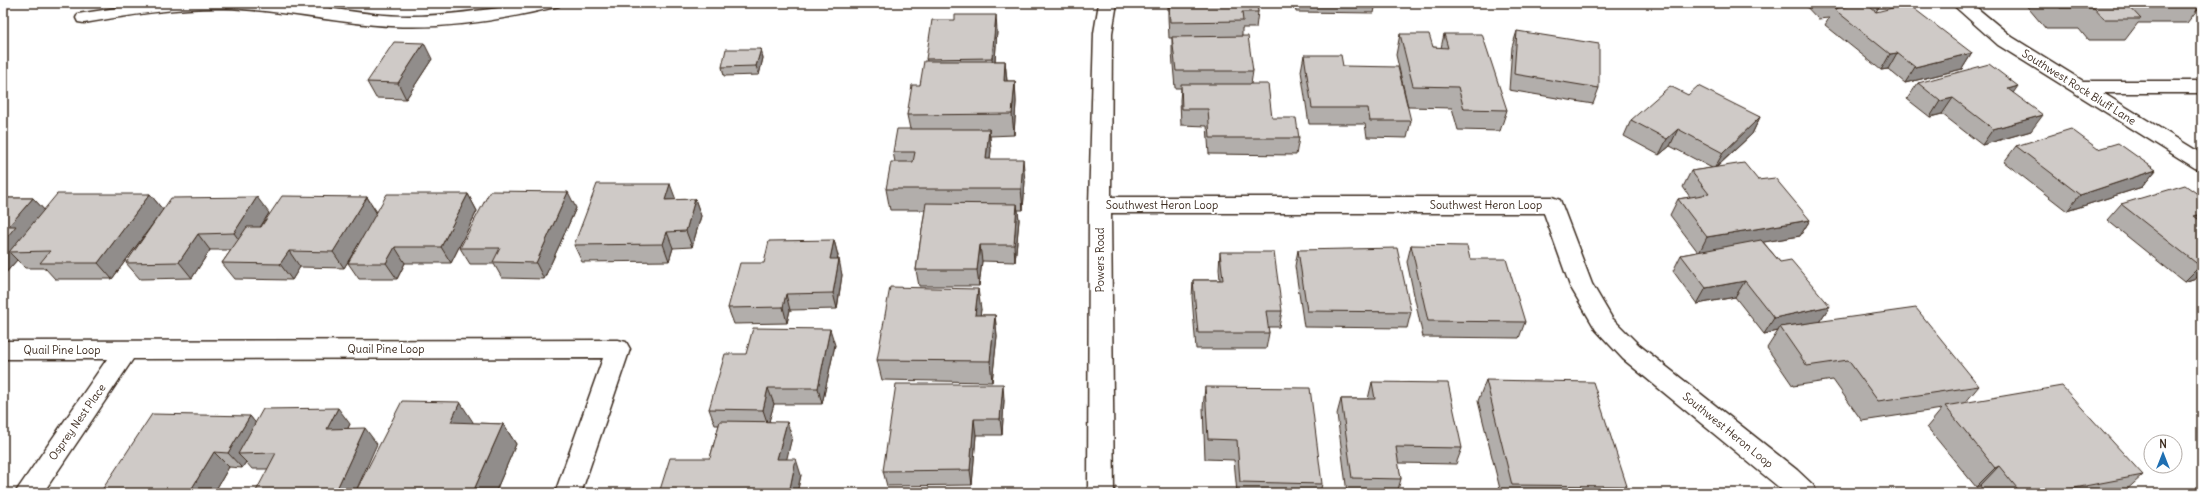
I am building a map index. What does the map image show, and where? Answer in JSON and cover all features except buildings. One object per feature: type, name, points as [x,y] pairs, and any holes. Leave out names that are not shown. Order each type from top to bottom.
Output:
[{"type":"street","name":"Powers Road","points":[[1101,493],[1100,205],[1103,33],[1107,3]]},
{"type":"street","name":"Southwest Rock Bluff Lane","points":[[1960,3],[2005,41],[2202,163]]},
{"type":"street","points":[[2079,87],[2202,88]]},
{"type":"street","name":"Southwest Heron Loop","points":[[1100,205],[1552,205],[1581,286],[1604,324],[1632,352],[1788,478],[1804,493]]},
{"type":"street","name":"Quail Pine Loop","points":[[3,350],[618,349],[568,493]]},
{"type":"street","name":"Osprey Nest Place","points":[[28,493],[126,350]]},
{"type":"lane","points":[[84,18],[134,10],[189,4],[243,4],[392,21],[455,20],[509,14],[553,3]]}]
